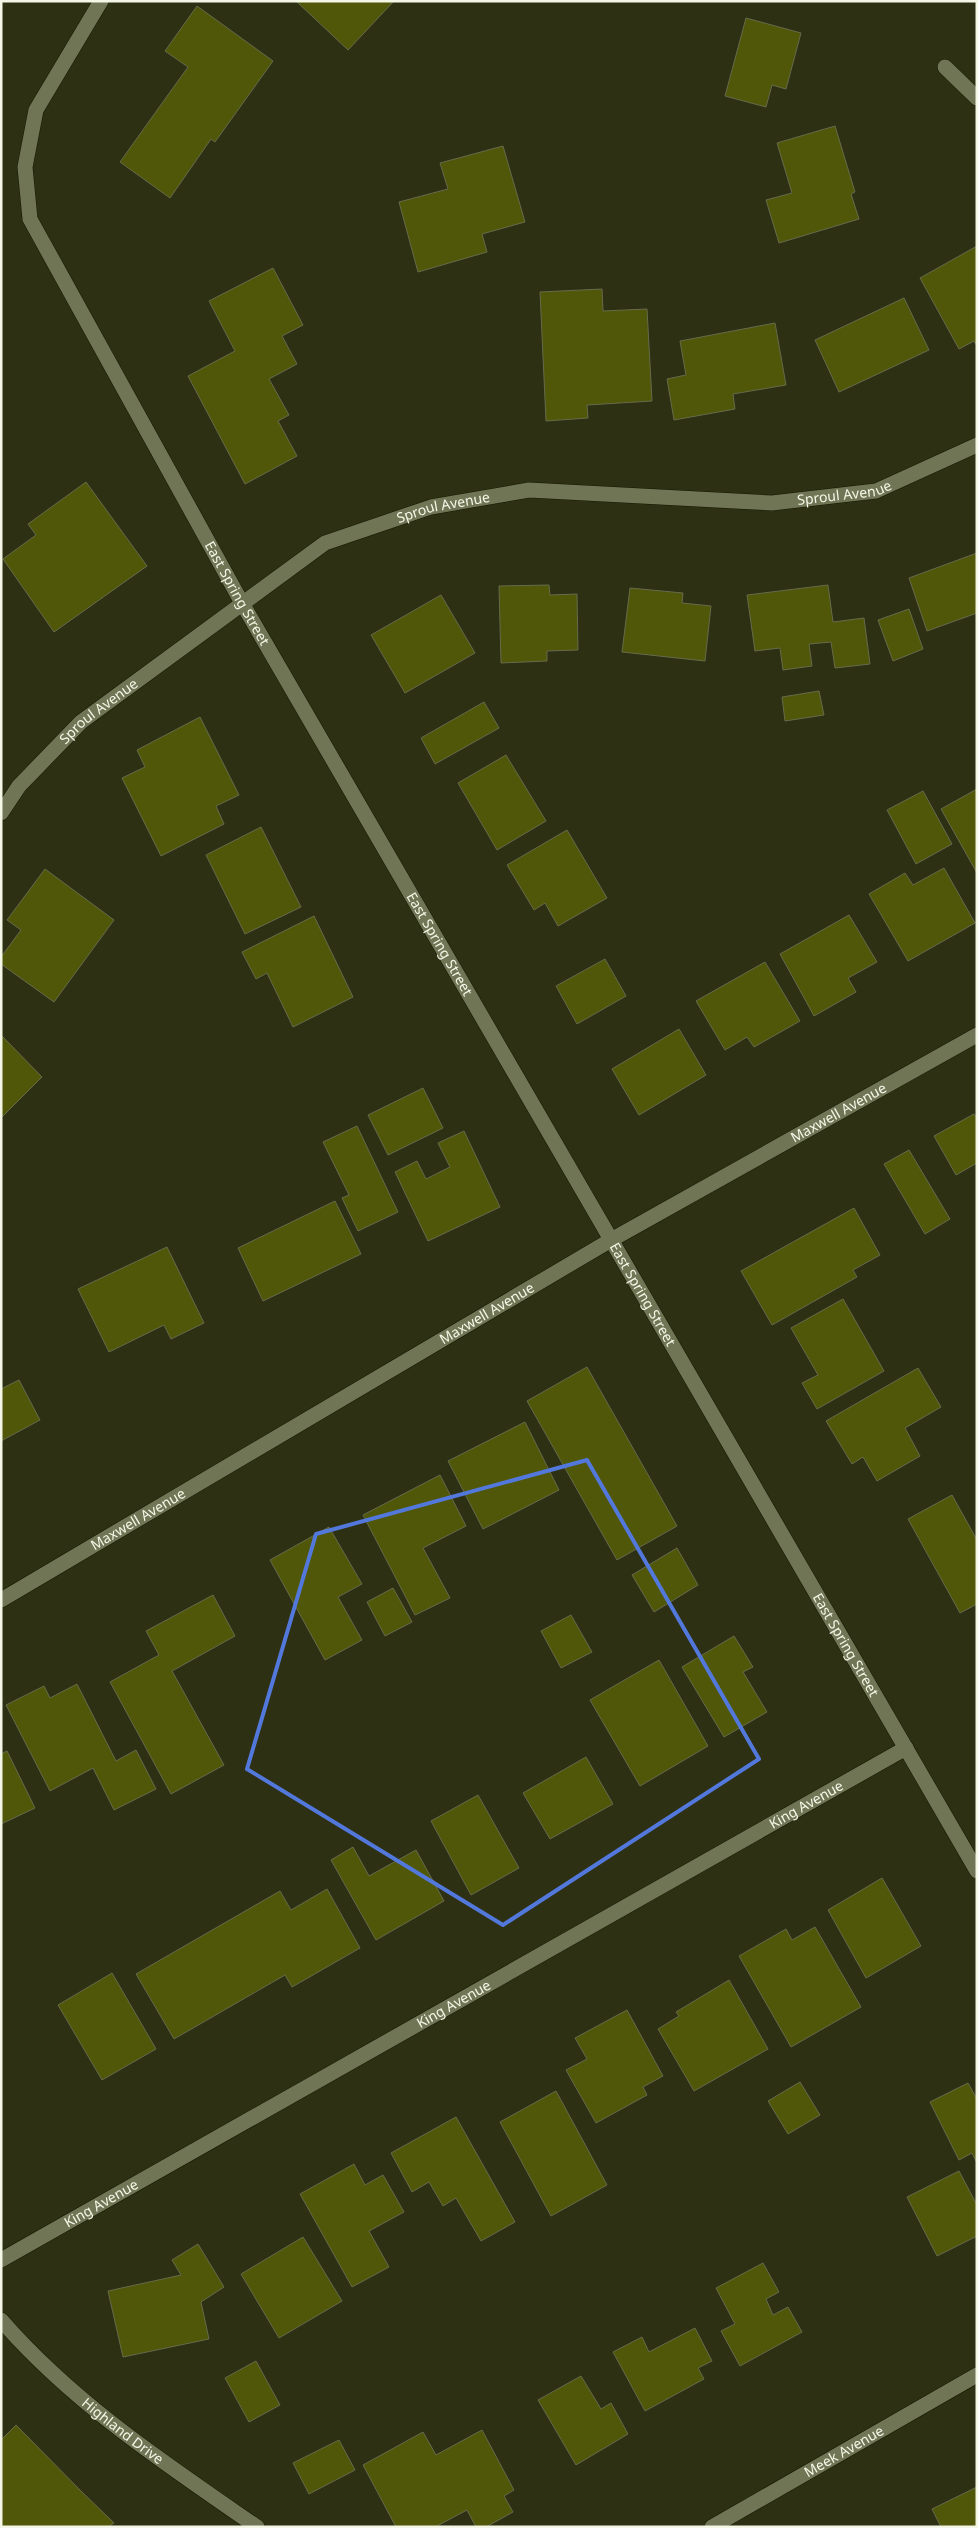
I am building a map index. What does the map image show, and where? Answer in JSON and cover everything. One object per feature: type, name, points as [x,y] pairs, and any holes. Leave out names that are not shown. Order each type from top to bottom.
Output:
[{"type":"street","name":"East Spring Street","points":[[101,1],[36,110],[25,167],[30,219],[242,603],[977,1871]]},
{"type":"street","points":[[945,67],[977,98]]},
{"type":"street","name":"Sproul Avenue","points":[[1,814],[19,786],[81,722],[325,543],[431,507],[529,490],[772,504],[876,491],[977,445]]},
{"type":"street","name":"Maxwell Avenue","points":[[1,1600],[611,1240],[977,1035]]},
{"type":"street","name":"King Avenue","points":[[1,2260],[906,1748]]},
{"type":"street","name":"Highland Drive","points":[[1,2320],[32,2355],[109,2421],[257,2527]]},
{"type":"street","name":"Meek Avenue","points":[[712,2527],[977,2375]]},
{"type":"highlighted area","points":[[587,1460],[759,1759],[503,1925],[247,1769],[316,1534]]},
{"type":"building","points":[[296,1],[394,1],[348,50]]},
{"type":"building","points":[[197,6],[273,61],[215,142],[211,139],[170,198],[120,162],[188,67],[165,51]]},
{"type":"building","points":[[746,18],[801,33],[786,89],[772,85],[766,107],[725,96]]},
{"type":"building","points":[[835,126],[855,192],[851,194],[859,219],[779,243],[766,200],[792,193],[777,143]]},
{"type":"building","points":[[503,146],[525,222],[482,234],[487,252],[418,272],[399,202],[448,189],[440,163]]},
{"type":"building","points":[[977,246],[977,346],[974,341],[959,349],[920,278]]},
{"type":"building","points":[[273,268],[303,325],[282,336],[297,364],[269,379],[289,415],[278,421],[297,456],[245,484],[188,376],[235,351],[209,301]]},
{"type":"building","points":[[602,289],[603,311],[647,309],[652,401],[587,405],[588,418],[546,421],[540,292]]},
{"type":"building","points":[[904,298],[929,350],[839,392],[815,340]]},
{"type":"building","points":[[775,323],[786,385],[733,394],[735,409],[674,420],[667,379],[686,375],[680,341]]},
{"type":"building","points":[[86,482],[147,566],[54,632],[3,559],[36,535],[28,524]]},
{"type":"building","points":[[977,553],[977,613],[927,631],[909,578]]},
{"type":"building","points":[[549,585],[550,595],[577,594],[578,650],[547,651],[547,661],[501,663],[499,586]]},
{"type":"building","points":[[828,585],[833,622],[864,618],[870,664],[835,668],[831,642],[809,644],[812,666],[783,670],[780,648],[755,651],[747,595]]},
{"type":"building","points":[[630,588],[683,593],[682,603],[711,606],[705,661],[622,652]]},
{"type":"building","points":[[441,595],[475,653],[405,693],[371,635]]},
{"type":"building","points":[[909,609],[923,649],[893,661],[878,620]]},
{"type":"building","points":[[819,691],[824,715],[785,721],[782,697]]},
{"type":"building","points":[[484,702],[499,728],[435,764],[421,738]]},
{"type":"building","points":[[200,717],[239,795],[216,806],[224,824],[161,856],[122,778],[145,767],[137,750]]},
{"type":"building","points":[[506,755],[546,821],[497,850],[458,783]]},
{"type":"building","points":[[977,789],[977,873],[941,809]]},
{"type":"building","points":[[923,791],[952,844],[916,864],[887,810]]},
{"type":"building","points":[[261,827],[301,907],[245,934],[206,855]]},
{"type":"building","points":[[567,830],[607,898],[558,926],[545,903],[534,910],[507,865]]},
{"type":"building","points":[[944,868],[975,923],[908,961],[869,894],[905,873],[913,885]]},
{"type":"building","points":[[45,869],[114,920],[54,1002],[1,964],[1,957],[21,930],[7,920]]},
{"type":"building","points":[[849,915],[877,962],[848,978],[856,992],[814,1016],[780,954]]},
{"type":"building","points":[[314,916],[353,997],[293,1027],[267,973],[256,979],[242,952]]},
{"type":"building","points":[[605,959],[626,996],[577,1024],[556,986]]},
{"type":"building","points":[[765,962],[800,1021],[754,1047],[747,1037],[725,1050],[696,1001]]},
{"type":"building","points":[[679,1029],[706,1075],[639,1115],[612,1069]]},
{"type":"building","points":[[1,1035],[42,1077],[1,1118]]},
{"type":"building","points":[[423,1088],[443,1128],[388,1155],[368,1115]]},
{"type":"building","points":[[974,1114],[977,1118],[977,1163],[956,1175],[934,1136]]},
{"type":"building","points":[[357,1126],[398,1212],[358,1231],[342,1198],[349,1195],[323,1142]]},
{"type":"building","points":[[464,1131],[500,1207],[428,1241],[395,1172],[417,1161],[426,1179],[450,1167],[438,1143]]},
{"type":"building","points":[[909,1150],[950,1219],[925,1234],[884,1164]]},
{"type":"building","points":[[335,1201],[361,1254],[263,1301],[238,1248]]},
{"type":"building","points":[[854,1208],[880,1255],[853,1270],[857,1277],[772,1325],[741,1271]]},
{"type":"building","points":[[167,1247],[204,1323],[171,1339],[164,1325],[109,1352],[78,1289]]},
{"type":"building","points":[[843,1299],[884,1371],[817,1409],[802,1383],[818,1375],[791,1328]]},
{"type":"building","points":[[587,1367],[677,1526],[617,1560],[527,1401]]},
{"type":"building","points":[[918,1368],[941,1407],[905,1428],[920,1456],[877,1481],[863,1457],[852,1464],[826,1421]]},
{"type":"building","points":[[19,1380],[40,1420],[1,1441],[1,1389]]},
{"type":"building","points":[[525,1422],[559,1490],[483,1529],[448,1461]]},
{"type":"building","points":[[440,1475],[466,1526],[423,1548],[450,1598],[415,1615],[363,1515]]},
{"type":"building","points":[[952,1495],[977,1540],[977,1604],[960,1613],[908,1519]]},
{"type":"building","points":[[329,1527],[362,1584],[338,1597],[362,1640],[325,1660],[270,1560]]},
{"type":"building","points":[[677,1548],[698,1585],[654,1612],[632,1575]]},
{"type":"building","points":[[393,1588],[412,1622],[385,1636],[367,1602]]},
{"type":"building","points":[[213,1595],[235,1636],[172,1671],[224,1765],[171,1794],[110,1682],[159,1655],[146,1631]]},
{"type":"building","points":[[571,1615],[592,1652],[561,1668],[541,1631]]},
{"type":"building","points":[[734,1636],[753,1667],[743,1672],[767,1712],[724,1737],[682,1667]]},
{"type":"building","points":[[659,1660],[708,1746],[640,1786],[590,1700]]},
{"type":"building","points":[[77,1684],[116,1761],[136,1750],[156,1789],[114,1810],[93,1768],[50,1791],[6,1705],[44,1686],[50,1698]]},
{"type":"building","points":[[7,1751],[35,1808],[1,1824],[1,1754]]},
{"type":"building","points":[[586,1757],[613,1804],[550,1839],[523,1793]]},
{"type":"building","points":[[478,1795],[519,1868],[471,1895],[431,1821]]},
{"type":"building","points":[[353,1847],[369,1876],[416,1850],[444,1901],[376,1940],[331,1860]]},
{"type":"building","points":[[882,1878],[921,1946],[866,1978],[828,1910]]},
{"type":"building","points":[[327,1889],[360,1948],[292,1987],[285,1975],[174,2039],[136,1974],[280,1891],[291,1910]]},
{"type":"building","points":[[815,1927],[861,2007],[791,2047],[739,1956],[786,1929],[792,1940]]},
{"type":"building","points":[[112,1973],[156,2049],[102,2080],[58,2005]]},
{"type":"building","points":[[729,1980],[768,2049],[694,2091],[658,2029],[679,2016],[676,2012]]},
{"type":"building","points":[[627,2010],[663,2076],[643,2087],[647,2095],[596,2123],[566,2070],[587,2059],[575,2038]]},
{"type":"building","points":[[800,2082],[820,2115],[788,2134],[768,2101]]},
{"type":"building","points":[[968,2083],[977,2099],[977,2163],[972,2153],[959,2160],[930,2102]]},
{"type":"building","points":[[556,2091],[607,2185],[551,2216],[500,2122]]},
{"type":"building","points":[[456,2117],[515,2222],[481,2241],[456,2198],[443,2206],[429,2182],[412,2192],[391,2153]]},
{"type":"building","points":[[354,2164],[365,2185],[383,2175],[404,2212],[369,2231],[389,2267],[352,2287],[300,2194]]},
{"type":"building","points":[[959,2171],[977,2205],[977,2236],[937,2256],[907,2197]]},
{"type":"building","points":[[303,2237],[342,2301],[279,2338],[241,2274]]},
{"type":"building","points":[[198,2244],[224,2287],[201,2302],[209,2339],[123,2357],[108,2291],[181,2275],[172,2260]]},
{"type":"building","points":[[763,2263],[779,2292],[766,2299],[773,2315],[788,2307],[802,2332],[740,2366],[721,2331],[735,2324],[716,2288]]},
{"type":"building","points":[[695,2328],[712,2361],[698,2368],[704,2379],[645,2411],[613,2352],[642,2337],[649,2352]]},
{"type":"building","points":[[256,2361],[280,2405],[249,2422],[225,2378]]},
{"type":"building","points":[[581,2376],[601,2409],[611,2403],[628,2434],[576,2465],[538,2400]]},
{"type":"building","points":[[16,2425],[114,2523],[108,2527],[1,2527],[1,2440]]},
{"type":"building","points":[[482,2430],[514,2490],[504,2496],[513,2512],[486,2527],[476,2527],[467,2510],[435,2527],[396,2527],[363,2465],[423,2432],[436,2455]]},
{"type":"building","points":[[339,2440],[355,2470],[309,2494],[293,2463]]},
{"type":"building","points":[[977,2487],[977,2527],[941,2527],[932,2509]]}]
